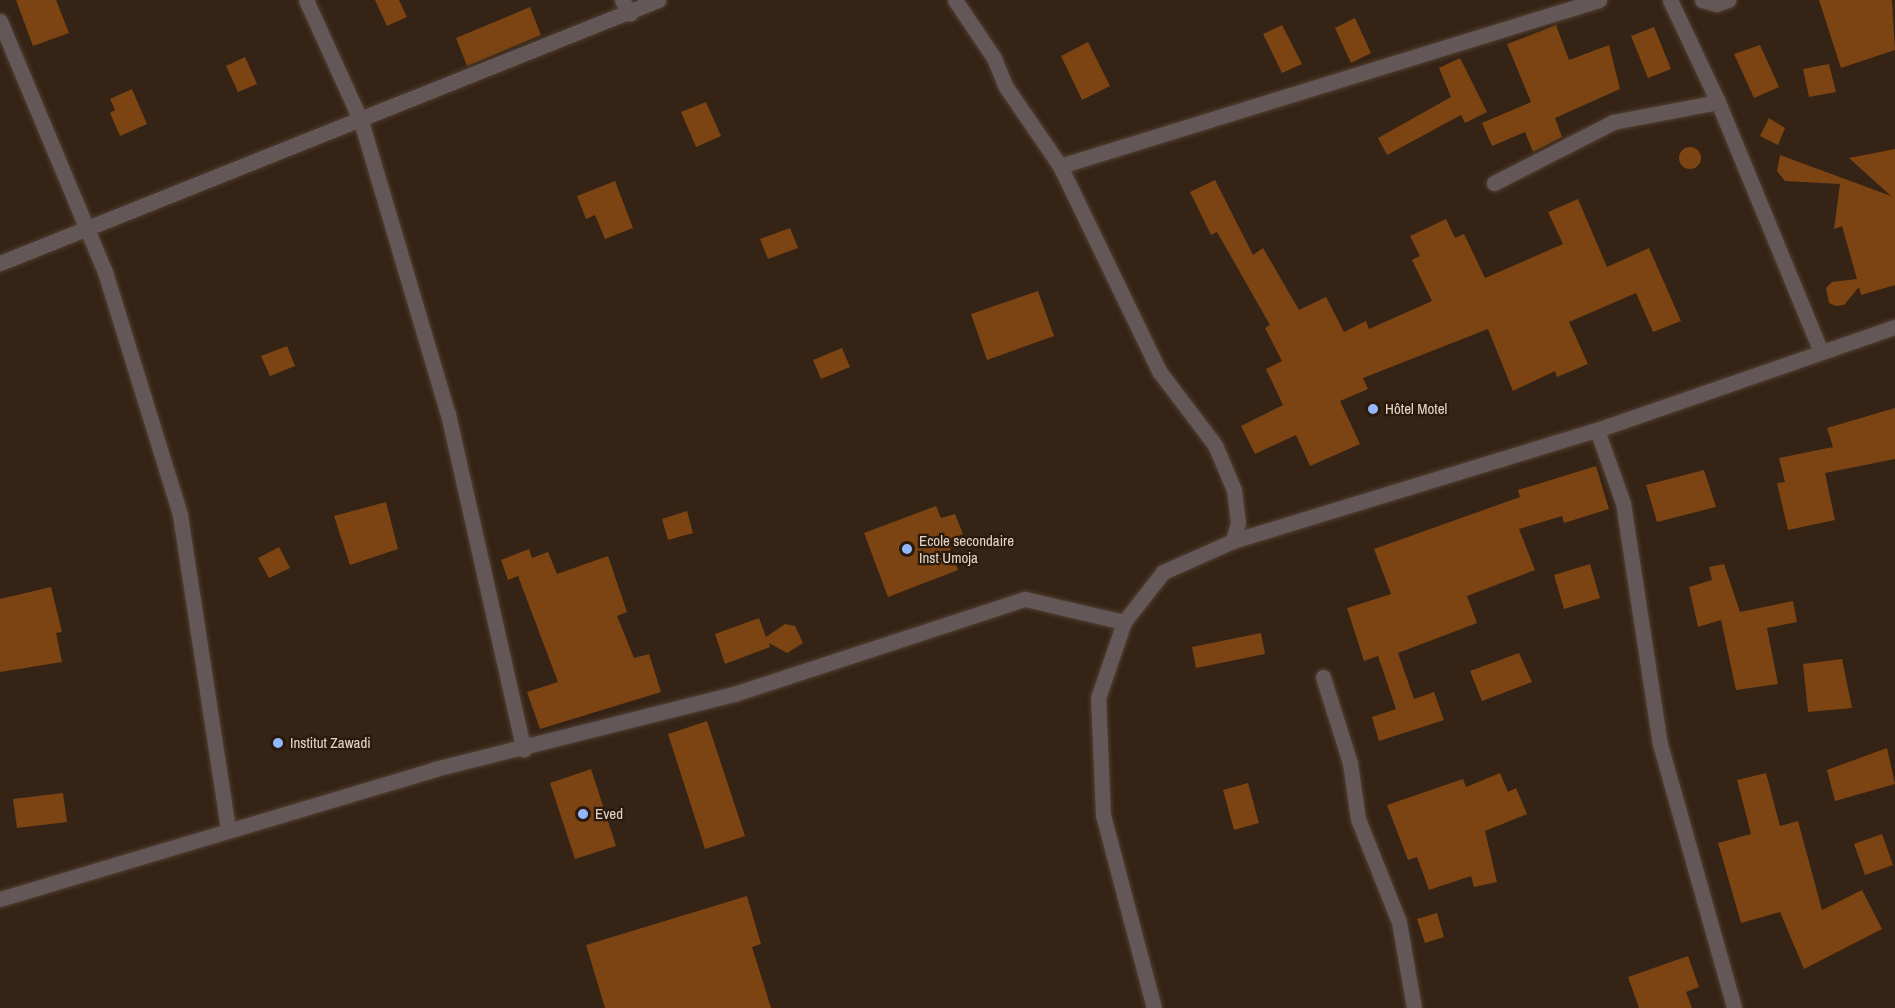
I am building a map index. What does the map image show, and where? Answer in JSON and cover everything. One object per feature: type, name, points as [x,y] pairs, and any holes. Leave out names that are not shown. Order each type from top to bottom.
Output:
[{"type":"street","points":[[306,0],[361,121],[448,414],[524,750]]},
{"type":"street","points":[[622,0],[630,14]]},
{"type":"street","points":[[0,263],[630,14],[658,0]]},
{"type":"street","points":[[1060,166],[1599,0]]},
{"type":"street","points":[[1670,0],[1718,102],[1820,350]]},
{"type":"street","points":[[1702,0],[1716,4],[1728,0]]},
{"type":"street","points":[[957,1],[994,58],[1006,87],[1060,166],[1159,371],[1215,446],[1234,490],[1238,523],[1233,541]]},
{"type":"street","points":[[0,21],[89,229],[135,361],[180,515],[228,828]]},
{"type":"street","points":[[1494,183],[1613,122],[1718,102]]},
{"type":"street","points":[[1154,1008],[1103,815],[1098,698],[1124,622],[1163,572],[1233,541],[1597,430],[1820,350],[1895,327]]},
{"type":"street","points":[[1597,430],[1623,503],[1659,744],[1734,1008]]},
{"type":"street","points":[[0,899],[228,828],[435,769],[524,750],[734,694],[1025,599],[1124,622]]},
{"type":"street","points":[[1323,677],[1350,763],[1358,819],[1400,922],[1414,1008]]},
{"type":"building","points":[[16,0],[56,0],[69,33],[33,46]]},
{"type":"building","points":[[375,0],[399,0],[407,17],[387,26]]},
{"type":"building","points":[[1819,0],[1892,0],[1895,50],[1841,68]]},
{"type":"building","points":[[530,7],[541,35],[467,66],[456,38]]},
{"type":"building","points":[[1355,18],[1371,53],[1351,63],[1335,28]]},
{"type":"building","points":[[1282,25],[1302,64],[1282,73],[1263,34]]},
{"type":"building","points":[[1556,25],[1569,60],[1609,45],[1620,89],[1555,118],[1562,137],[1533,152],[1525,132],[1492,146],[1482,123],[1531,102],[1507,44]]},
{"type":"building","points":[[1654,27],[1671,69],[1648,78],[1631,36]]},
{"type":"building","points":[[1088,42],[1110,86],[1082,100],[1061,56]]},
{"type":"building","points":[[1760,45],[1779,87],[1754,98],[1734,54]]},
{"type":"building","points":[[245,57],[257,84],[238,92],[226,66]]},
{"type":"building","points":[[1460,58],[1487,112],[1465,123],[1461,115],[1387,155],[1378,138],[1451,97],[1439,68]]},
{"type":"building","points":[[1829,64],[1836,92],[1809,97],[1803,69]]},
{"type":"building","points":[[132,89],[147,124],[120,136],[110,113],[115,110],[110,99]]},
{"type":"building","points":[[706,102],[721,136],[696,147],[681,112]]},
{"type":"building","points":[[1769,118],[1785,128],[1778,145],[1760,136]]},
{"type":"building","points":[[1690,147],[1698,150],[1701,158],[1698,166],[1690,169],[1682,166],[1679,158],[1682,150]]},
{"type":"building","points":[[1895,149],[1895,285],[1861,295],[1859,287],[1844,305],[1836,306],[1829,303],[1826,288],[1832,282],[1857,279],[1842,226],[1834,229],[1840,184],[1785,181],[1777,171],[1780,155],[1891,196],[1849,158]]},
{"type":"building","points":[[1215,180],[1253,255],[1263,248],[1299,310],[1326,297],[1344,332],[1366,321],[1369,329],[1432,301],[1412,260],[1420,256],[1410,236],[1446,219],[1455,238],[1464,234],[1485,278],[1563,244],[1548,212],[1578,199],[1607,267],[1649,248],[1681,321],[1653,332],[1636,293],[1569,322],[1588,364],[1557,377],[1555,371],[1513,391],[1488,329],[1363,378],[1368,389],[1340,401],[1360,444],[1310,466],[1296,435],[1255,454],[1241,426],[1283,405],[1266,369],[1282,361],[1265,328],[1270,325],[1217,232],[1211,235],[1190,192]]},
{"type":"building","points":[[615,181],[633,228],[605,239],[595,215],[586,219],[577,196]]},
{"type":"building","points":[[790,228],[798,248],[768,259],[760,239]]},
{"type":"building","points":[[1038,291],[1054,336],[987,360],[971,314]]},
{"type":"building","points":[[287,346],[295,366],[270,376],[261,356]]},
{"type":"building","points":[[842,348],[850,367],[821,379],[813,360]]},
{"type":"building","points":[[1895,408],[1895,459],[1825,473],[1835,520],[1788,530],[1777,483],[1785,482],[1779,458],[1833,447],[1827,428]]},
{"type":"building","points":[[1596,466],[1609,509],[1564,523],[1562,516],[1519,529],[1535,570],[1467,596],[1477,623],[1398,653],[1414,699],[1434,692],[1444,720],[1379,741],[1372,717],[1396,709],[1378,656],[1364,661],[1347,608],[1391,594],[1374,549],[1520,497],[1518,490]]},
{"type":"building","points":[[1704,470],[1716,507],[1657,522],[1646,485]]},
{"type":"building","points":[[386,502],[398,549],[350,565],[334,516]]},
{"type":"building","name":"Ecole secondaire Inst Umoja","points":[[936,506],[941,518],[955,514],[963,534],[947,540],[958,570],[888,597],[864,533]]},
{"type":"building","points":[[687,511],[693,533],[668,540],[662,519]]},
{"type":"building","points":[[279,547],[290,568],[269,578],[258,558]]},
{"type":"building","points":[[529,549],[532,558],[548,552],[557,574],[608,556],[627,612],[617,616],[634,658],[649,654],[661,692],[540,729],[527,692],[558,682],[518,576],[508,580],[501,560]]},
{"type":"building","points":[[1590,564],[1600,598],[1564,609],[1554,575]]},
{"type":"building","points":[[1724,564],[1740,612],[1793,601],[1797,622],[1767,628],[1778,684],[1736,690],[1721,620],[1698,627],[1689,587],[1712,580],[1709,567]]},
{"type":"building","points":[[51,587],[62,632],[56,633],[62,662],[0,672],[0,599]]},
{"type":"building","points":[[759,618],[766,637],[785,624],[795,626],[803,643],[787,653],[769,643],[770,647],[725,664],[715,634]]},
{"type":"building","points":[[1261,633],[1265,654],[1196,668],[1192,647]]},
{"type":"building","points":[[1519,653],[1532,682],[1482,701],[1470,671]]},
{"type":"building","points":[[1842,659],[1852,708],[1808,712],[1803,664]]},
{"type":"building","points":[[707,721],[745,836],[705,849],[668,734]]},
{"type":"building","points":[[1887,748],[1895,784],[1835,801],[1827,770]]},
{"type":"building","name":"Eved","points":[[591,769],[616,846],[575,859],[550,783]]},
{"type":"building","points":[[1500,773],[1508,792],[1516,788],[1527,814],[1485,831],[1497,882],[1474,887],[1471,876],[1429,890],[1417,857],[1408,860],[1387,805],[1463,779],[1466,787]]},
{"type":"building","points":[[1766,773],[1780,826],[1798,821],[1822,910],[1862,890],[1882,929],[1804,969],[1780,912],[1741,923],[1718,843],[1751,834],[1737,780]]},
{"type":"building","points":[[1248,783],[1259,823],[1234,830],[1223,790]]},
{"type":"building","points":[[63,793],[67,822],[17,828],[13,799]]},
{"type":"building","points":[[1882,834],[1893,865],[1865,875],[1854,844]]},
{"type":"building","points":[[747,896],[761,944],[752,947],[771,1008],[605,1008],[586,945]]},
{"type":"building","points":[[1437,913],[1444,937],[1425,943],[1417,919]]},
{"type":"building","points":[[1688,956],[1699,987],[1686,992],[1692,1008],[1639,1008],[1628,977]]},
{"type":"place","name":"Hôtel Motel","points":[[1373,409]]},
{"type":"place","name":"Ecole secondaire Inst Umoja","points":[[907,549]]},
{"type":"place","name":"Institut Zawadi","points":[[278,743]]},
{"type":"place","name":"Eved","points":[[583,814]]}]
